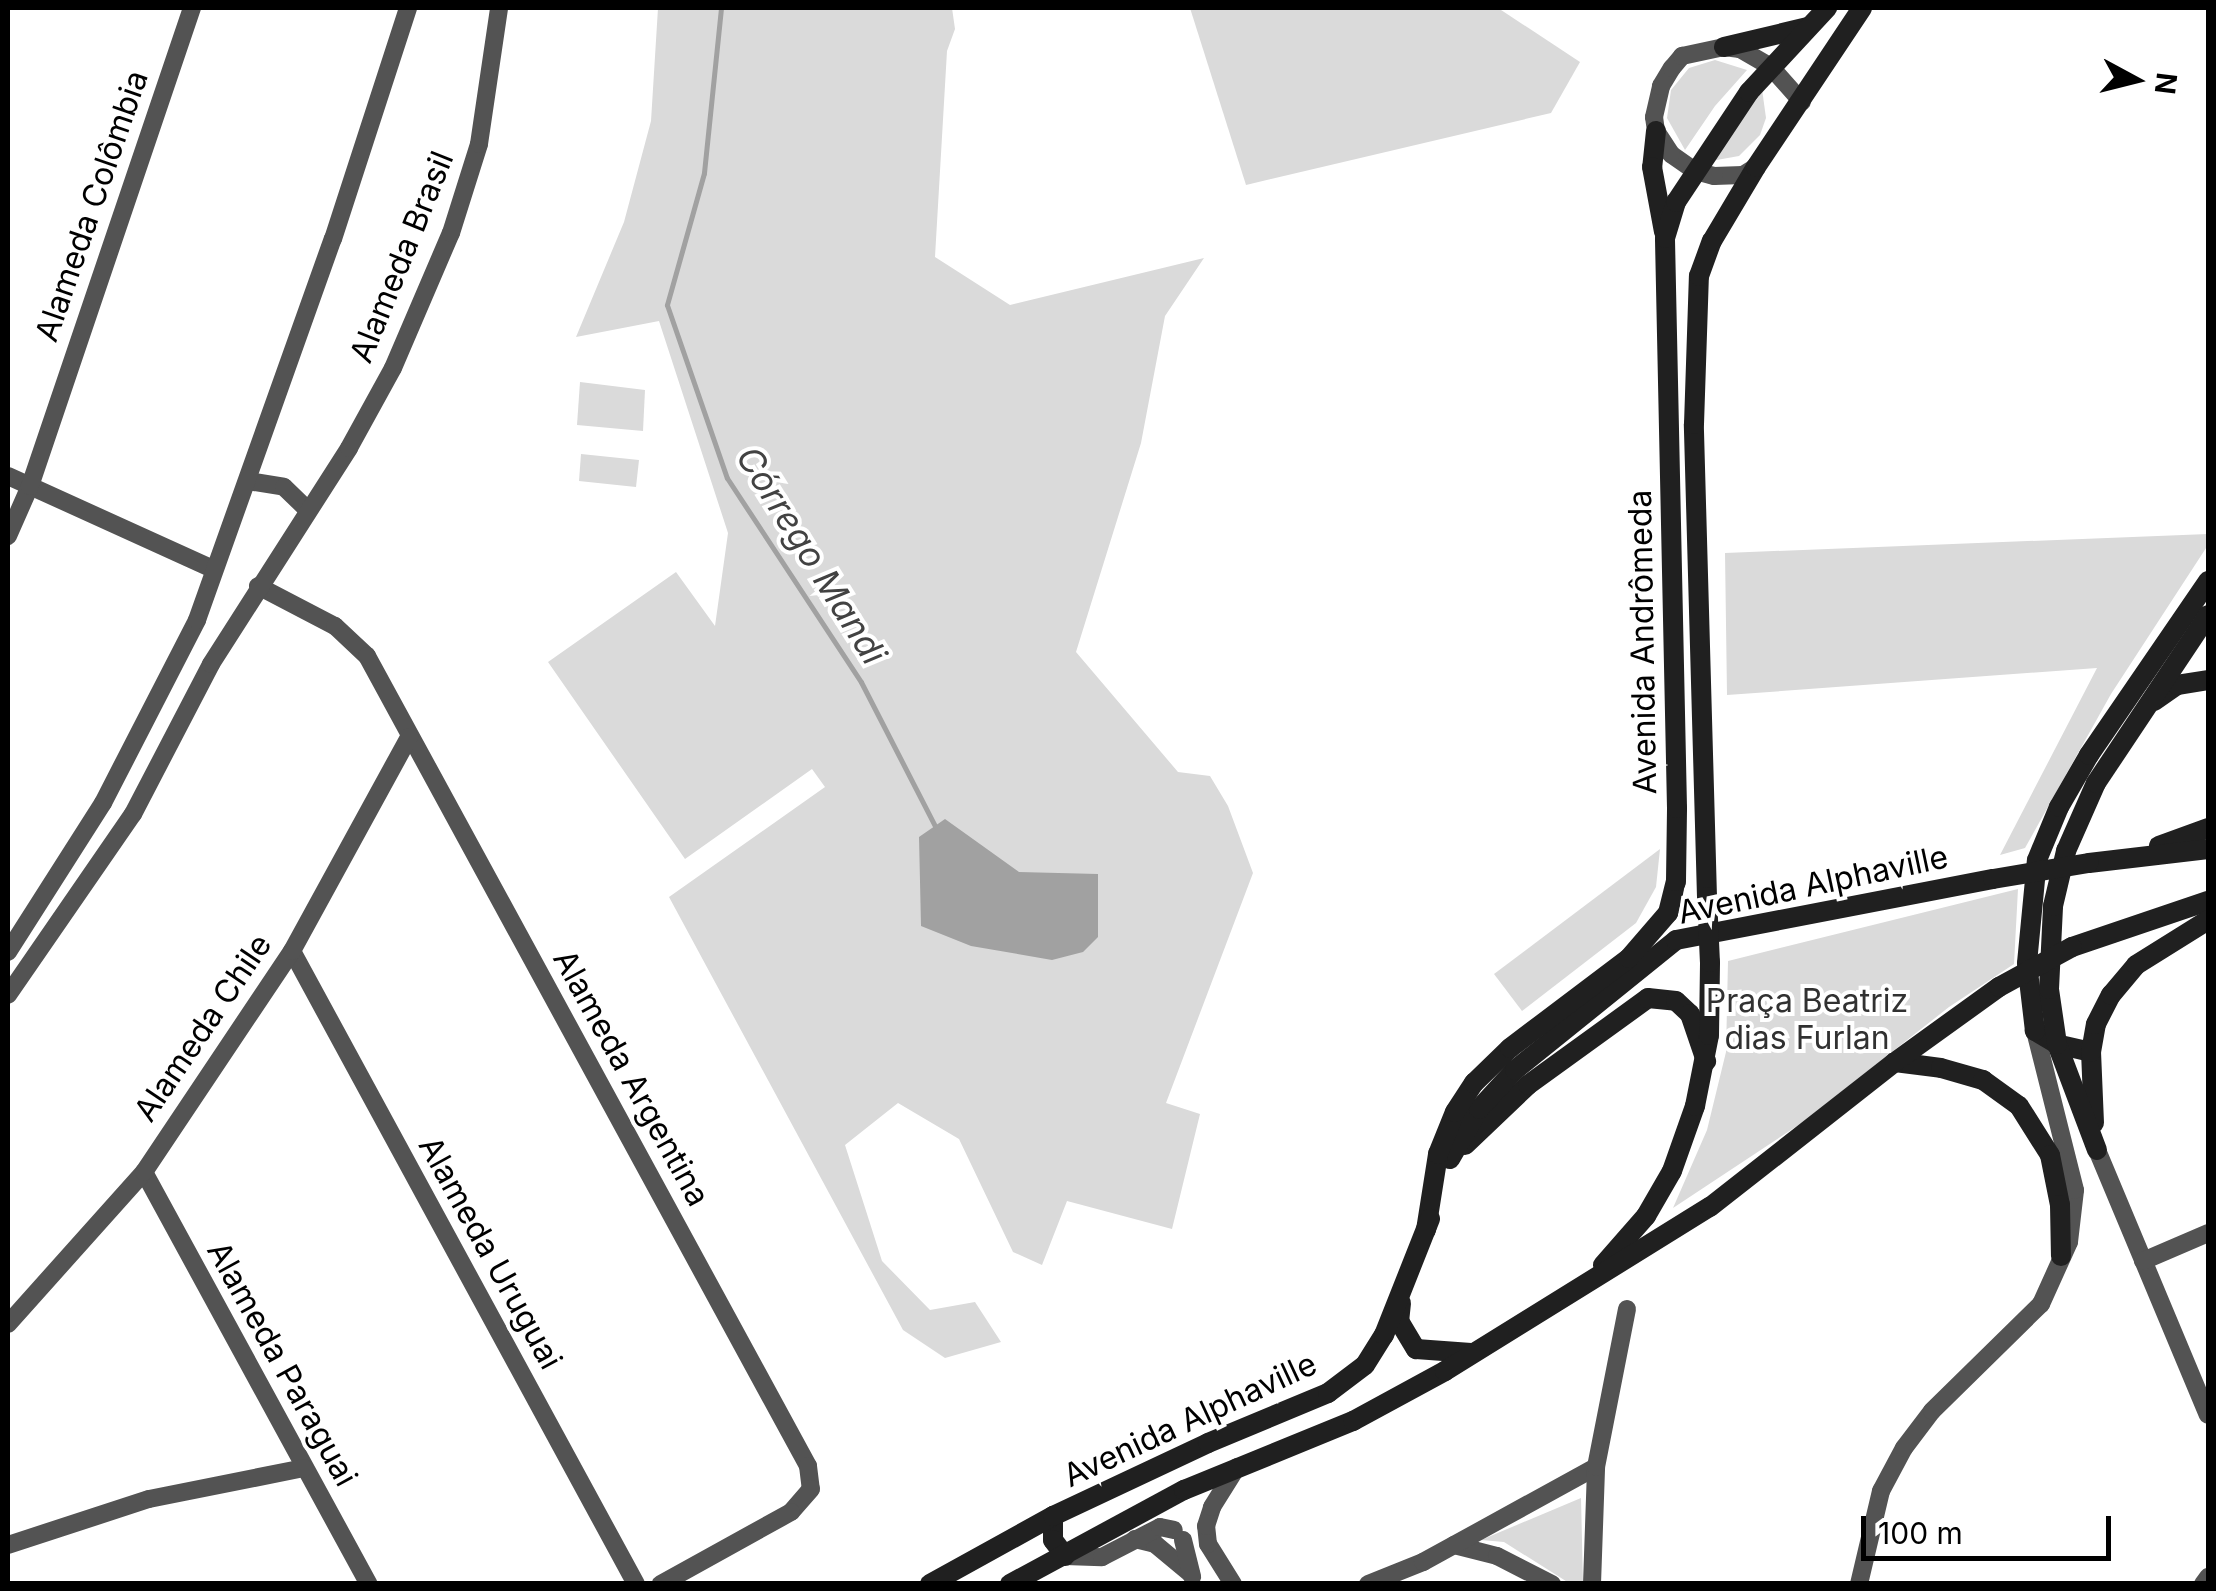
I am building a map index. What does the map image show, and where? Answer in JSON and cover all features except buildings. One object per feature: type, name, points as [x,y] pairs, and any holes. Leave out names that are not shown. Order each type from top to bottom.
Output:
[{"type":"main road","name":"Avenida Andrômeda","points":[[1426,1230],[1438,1154],[1454,1112],[1474,1083],[1510,1048],[1628,958],[1668,913],[1676,881],[1676,736],[1664,238],[1676,202],[1770,66],[1827,8]]},
{"type":"main road","name":"Avenida Andrômeda","points":[[1592,1278],[1646,1216],[1672,1171],[1706,1062],[1710,962],[1694,424],[1699,276],[1712,242],[1756,167],[1862,8]]},
{"type":"main road","points":[[1724,47],[1810,26]]},
{"type":"main road","points":[[1656,130],[1652,166],[1664,238]]},
{"type":"main road","points":[[1669,504],[1682,512],[1699,510]]},
{"type":"main road","points":[[1671,546],[1686,545],[1700,552]]},
{"type":"main road","points":[[2091,1052],[2058,1044],[2034,1030],[2027,963],[2037,860],[2059,807],[2089,756],[2208,581]]},
{"type":"main road","points":[[2097,1150],[2058,1044],[2049,970],[2053,906],[2066,851],[2096,783],[2208,615]]},
{"type":"main road","points":[[2144,708],[2178,685],[2208,680]]},
{"type":"main road","points":[[1676,736],[1689,751],[1704,753]]},
{"type":"main road","points":[[2124,857],[2208,828]]},
{"type":"main road","name":"Avenida Alphaville","points":[[930,1584],[1053,1516],[1208,1443],[1328,1393],[1365,1365],[1402,1296],[1451,1158],[1479,1108],[1515,1070],[1676,940],[1993,879],[2124,857],[2208,849]]},
{"type":"main road","name":"Avenida Alphaville","points":[[1010,1584],[1184,1490],[1353,1421],[1474,1352],[1710,1207],[1894,1062],[1999,987],[2072,946],[2208,901]]},
{"type":"main road","points":[[2097,1150],[2091,1052],[2096,1024],[2111,995],[2136,965],[2208,920]]},
{"type":"main road","points":[[1451,1158],[1528,1085],[1648,998],[1676,1001],[1690,1014],[1706,1062]]},
{"type":"main road","points":[[1894,1062],[1941,1068],[1982,1080],[2019,1106],[2050,1154],[2060,1205],[2061,1256]]},
{"type":"main road","points":[[1402,1296],[1400,1321],[1416,1348],[1474,1352]]},
{"type":"main road","points":[[1053,1516],[1053,1540],[1065,1556]]},
{"type":"street","name":"Alameda Colômbia","points":[[8,536],[30,486],[192,8]]},
{"type":"street","name":"Alameda Brasil","points":[[8,952],[103,803],[182,653],[248,481],[408,8]]},
{"type":"street","name":"Alameda Brasil","points":[[8,995],[133,814],[211,664],[394,368],[451,233],[479,144],[499,8]]},
{"type":"street","points":[[1756,167],[1728,177],[1695,172],[1671,154],[1656,130],[1661,86],[1682,56],[1724,47],[1756,56],[1802,102]]},
{"type":"street","points":[[8,476],[213,569]]},
{"type":"street","points":[[248,481],[284,487],[308,510]]},
{"type":"street","name":"Alameda Argentina","points":[[258,586],[335,626],[368,656],[811,1475],[808,1496],[791,1512],[660,1584]]},
{"type":"street","points":[[182,653],[211,664]]},
{"type":"street","name":"Alameda Chile","points":[[8,1324],[144,1172],[292,951],[409,737]]},
{"type":"street","name":"Alameda Uruguai","points":[[292,951],[636,1584]]},
{"type":"street","points":[[1859,1584],[1876,1506],[1904,1448],[1932,1411],[2041,1304],[2073,1222],[2075,1190],[2034,1030]]},
{"type":"street","points":[[2097,1150],[2208,1415]]},
{"type":"street","name":"Alameda Paraguai","points":[[144,1172],[370,1584]]},
{"type":"street","points":[[2144,1261],[2208,1234]]},
{"type":"street","points":[[1592,1584],[1596,1467],[1628,1309]]},
{"type":"street","points":[[1368,1584],[1454,1546],[1596,1467]]},
{"type":"street","points":[[8,1545],[148,1498],[304,1468]]},
{"type":"street","points":[[1135,1539],[1155,1544],[1193,1580],[1228,1576],[1208,1544],[1206,1526],[1212,1507],[1237,1468]]},
{"type":"street","points":[[1065,1556],[1102,1557],[1160,1527],[1178,1534],[1193,1580]]},
{"type":"street","points":[[1454,1546],[1497,1556],[1552,1584]]},
{"type":"street","points":[[2203,1584],[2208,1577]]},
{"type":"green space","points":[[658,8],[952,8],[955,29],[947,51],[935,257],[1010,305],[1204,258],[1165,316],[1141,443],[1076,652],[1178,772],[1210,776],[1228,806],[1253,873],[1166,1103],[1200,1114],[1172,1229],[1067,1201],[1042,1265],[1013,1252],[959,1139],[898,1103],[845,1145],[882,1261],[930,1310],[975,1302],[1001,1342],[945,1358],[903,1330],[669,897],[825,787],[812,769],[685,859],[548,662],[676,572],[715,626],[728,533],[659,321],[576,337],[624,222],[651,121]]},
{"type":"green space","points":[[1190,8],[1498,8],[1580,62],[1551,113],[1246,185]]},
{"type":"green space","points":[[1715,60],[1747,70],[1715,106],[1685,150],[1667,118],[1671,90],[1689,68]]},
{"type":"green space","points":[[1762,89],[1766,118],[1760,135],[1739,156],[1711,161]]},
{"type":"green space","points":[[580,382],[645,390],[643,431],[577,425]]},
{"type":"green space","points":[[581,454],[639,460],[636,487],[579,481]]},
{"type":"green space","points":[[2208,534],[2208,545],[2111,694],[2025,848],[2000,855],[2097,668],[1727,695],[1725,553]]},
{"type":"green space","points":[[1660,849],[1656,887],[1636,923],[1522,1011],[1494,974]]},
{"type":"green space","name":"Praça Beatriz dias Furlan","points":[[2018,889],[2014,964],[1949,1007],[1803,1122],[1673,1208],[1707,1130],[1726,1052],[1728,961]]},
{"type":"green space","points":[[1581,1498],[1583,1583],[1569,1583],[1504,1542],[1481,1540]]},
{"type":"shaded area","points":[[945,819],[1019,872],[1098,874],[1098,937],[1083,952],[1052,960],[971,946],[921,926],[919,837]]},
{"type":"waterway","name":"Córrego Mandi","points":[[721,8],[704,173],[667,305],[727,478],[861,682],[935,826]]}]
